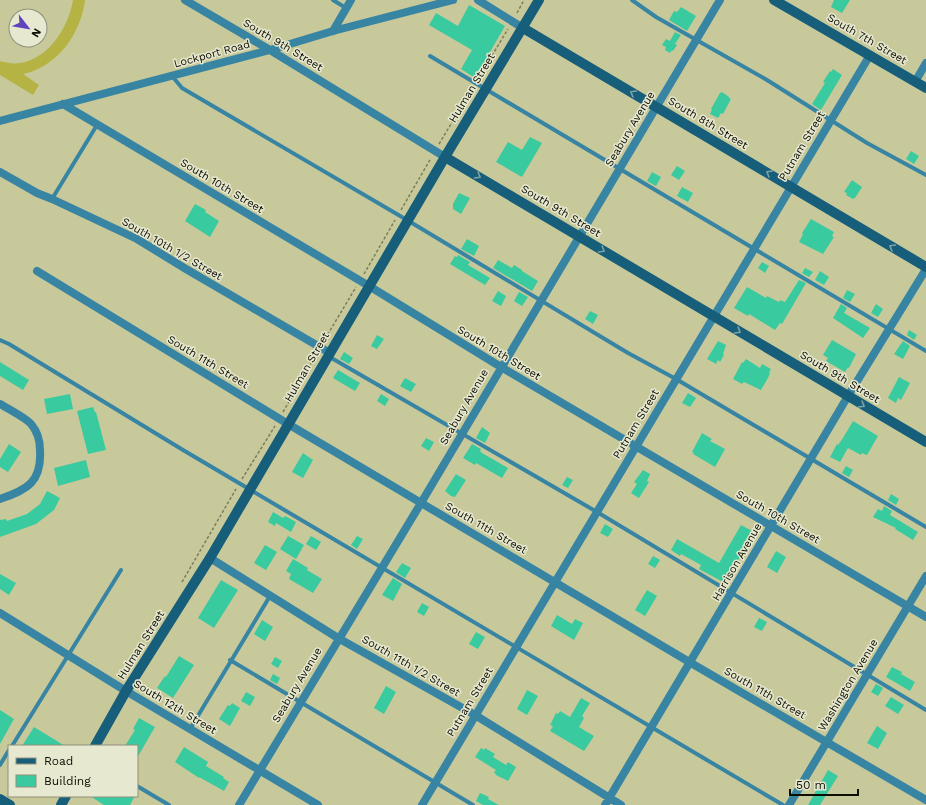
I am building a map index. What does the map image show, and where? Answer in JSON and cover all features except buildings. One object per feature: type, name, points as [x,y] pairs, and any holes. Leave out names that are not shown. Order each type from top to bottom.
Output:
[{"type":"street","name":"South 9th Street","points":[[185,0],[926,442]]},
{"type":"street","points":[[333,31],[351,0]]},
{"type":"street","name":"Lockport Road","points":[[0,121],[453,0]]},
{"type":"street","name":"South 8th Street","points":[[478,0],[926,268]]},
{"type":"street","name":"Hulman Street","points":[[95,745],[126,691],[210,558],[329,354],[364,283],[407,220],[539,0]]},
{"type":"street","name":"Seabury Avenue","points":[[239,805],[720,0]]},
{"type":"street","name":"South 7th Street","points":[[774,0],[926,88]]},
{"type":"street","name":"Putnam Street","points":[[422,805],[870,55]]},
{"type":"street","points":[[915,82],[926,63]]},
{"type":"street","name":"South 10th Street","points":[[64,104],[635,447],[926,617]]},
{"type":"street","name":"South 10th 1/2 Street","points":[[0,172],[36,194],[52,199],[137,239],[186,270],[329,354]]},
{"type":"street","name":"Harrison Avenue","points":[[607,802],[691,663],[848,396],[926,268]]},
{"type":"street","name":"South 11th Street","points":[[37,271],[279,419],[420,503],[926,800]]},
{"type":"street","points":[[0,404],[31,424],[40,440],[41,463],[34,480],[19,492],[0,499]]},
{"type":"street","name":"South 11th 1/2 Street","points":[[210,558],[338,638],[475,715],[607,802],[621,805]]},
{"type":"street","name":"Washington Avenue","points":[[789,805],[926,576]]},
{"type":"street","name":"South 12th Street","points":[[0,614],[318,805]]},
{"type":"street","points":[[0,799],[10,805]]},
{"type":"lane","points":[[333,0],[346,8]]},
{"type":"lane","points":[[634,1],[656,17],[767,80],[867,143],[926,175]]},
{"type":"lane","points":[[430,56],[926,351]]},
{"type":"lane","points":[[172,76],[182,88],[926,528]]},
{"type":"lane","points":[[52,199],[97,125]]},
{"type":"lane","points":[[0,340],[381,568],[783,805]]},
{"type":"lane","points":[[329,354],[597,512],[926,710]]},
{"type":"lane","points":[[13,745],[120,570]]},
{"type":"lane","points":[[190,729],[270,595]]},
{"type":"lane","points":[[230,660],[473,805]]},
{"type":"lane","points":[[0,765],[8,752]]},
{"type":"lane","points":[[138,787],[169,805]]},
{"type":"path","points":[[181,584],[320,348],[364,283],[398,215],[524,0]]},
{"type":"shaded area","points":[[73,0],[85,0],[83,13],[73,37],[57,56],[35,70],[23,74],[39,85],[33,95],[0,75],[0,61],[14,63],[27,62],[49,48],[65,25]]}]
